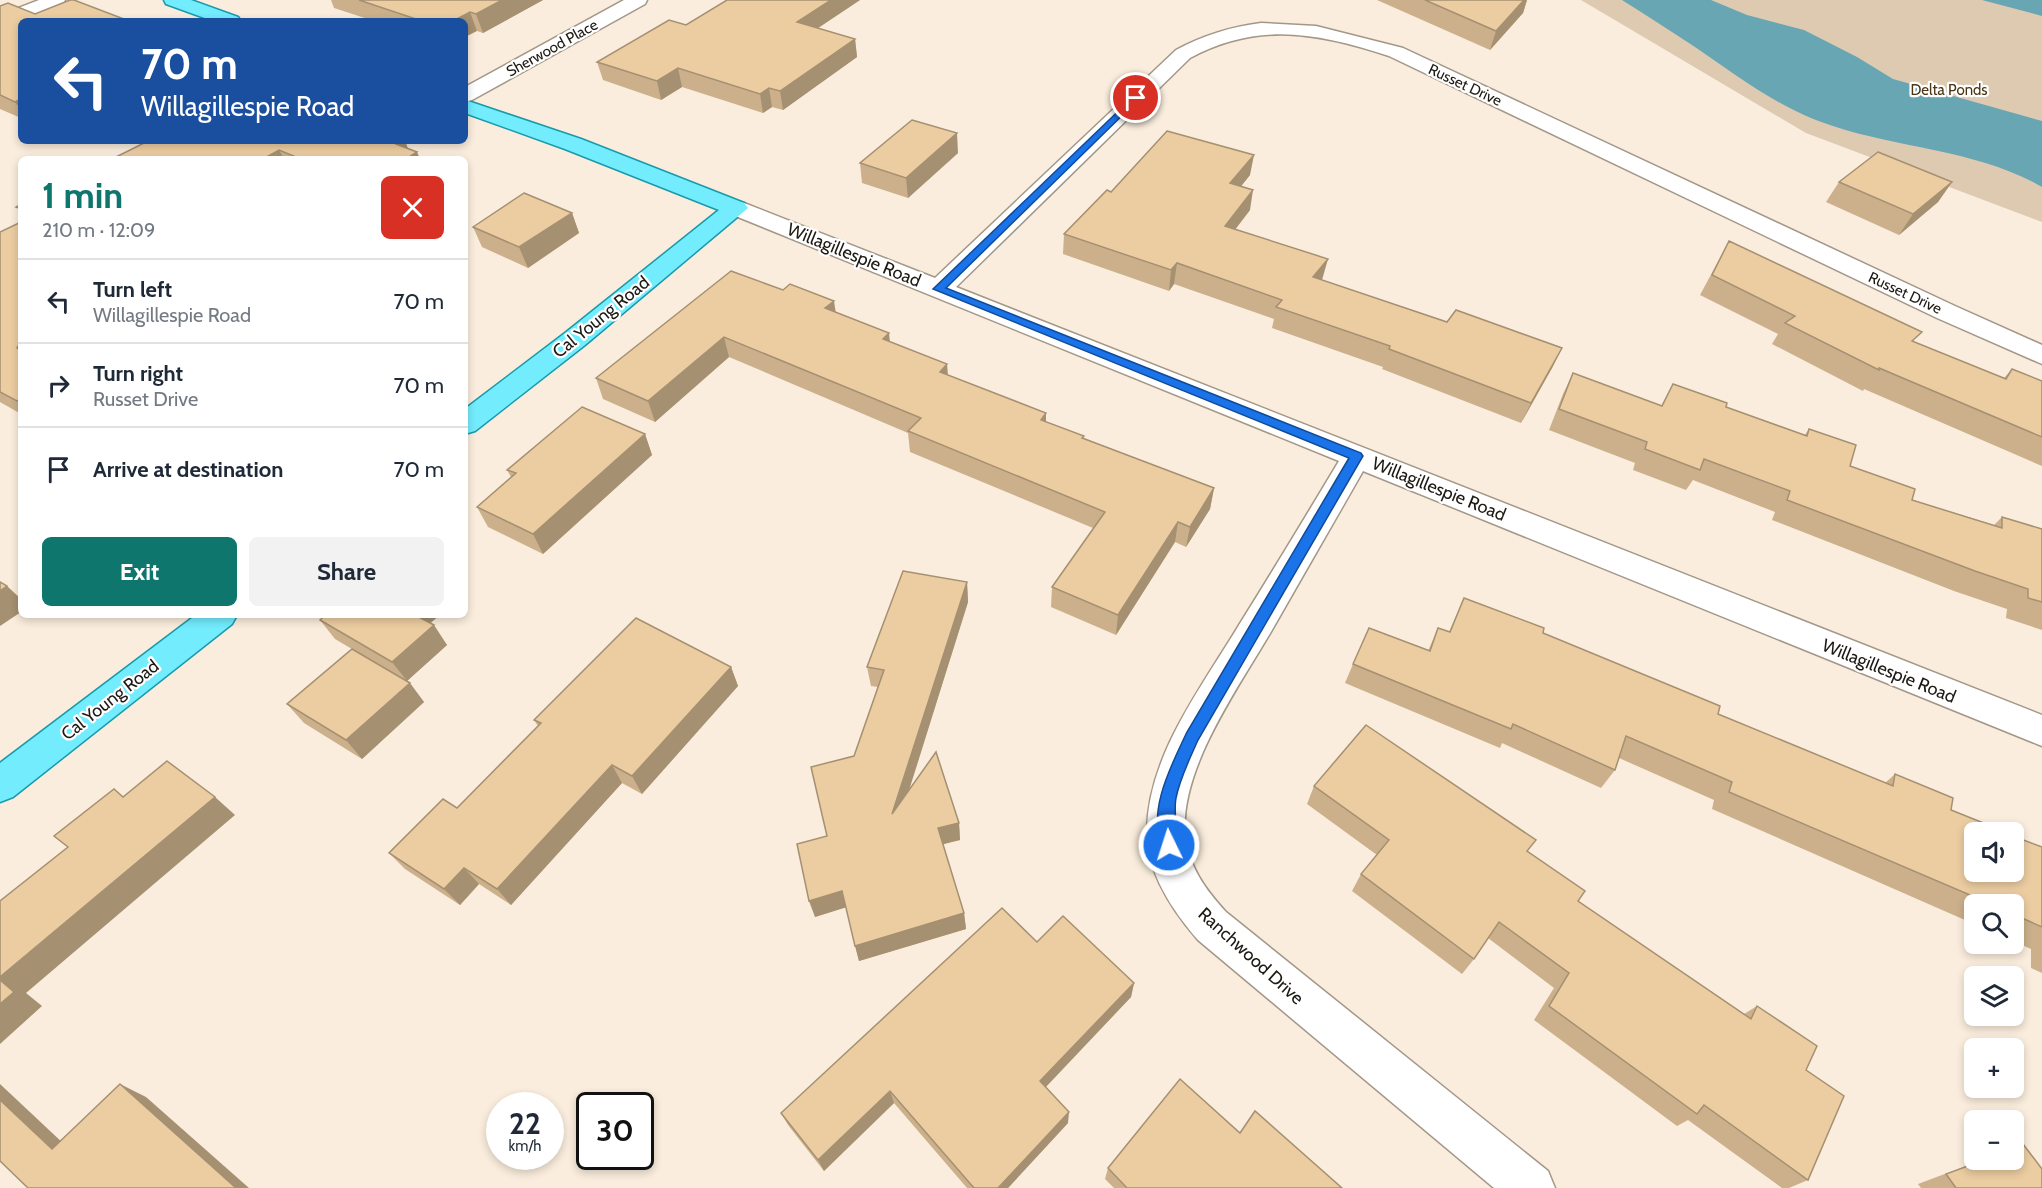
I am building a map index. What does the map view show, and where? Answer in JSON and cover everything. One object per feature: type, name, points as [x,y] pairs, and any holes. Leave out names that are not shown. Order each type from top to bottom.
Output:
[{"type":"main road","points":[[175,0],[223,18]]},
{"type":"main road","name":"Willagillespie Road","points":[[468,107],[573,144],[736,208]]},
{"type":"main road","name":"Cal Young Road","points":[[468,422],[736,208]]},
{"type":"main road","name":"Cal Young Road","points":[[0,785],[216,618]]},
{"type":"street","points":[[0,22],[56,0]]},
{"type":"street","name":"Sherwood Place","points":[[468,94],[638,0]]},
{"type":"street","name":"Russet Drive","points":[[939,289],[1183,54],[1204,42],[1238,32],[1259,29],[1298,29],[1334,33],[1396,52],[1946,312],[2042,355]]},
{"type":"street","name":"Willagillespie Road","points":[[736,208],[2042,732]]},
{"type":"street","name":"Ranchwood Drive","points":[[1357,456],[1203,717],[1178,769],[1168,799],[1166,833],[1173,867],[1189,900],[1212,926],[1531,1188]]},
{"type":"green space","name":"Delta Ponds","points":[[1581,0],[2042,0],[2042,222],[1806,133]]},
{"type":"water","points":[[1622,0],[1711,0],[1747,15],[1804,30],[1857,57],[1893,79],[2042,121],[2042,187],[1992,165],[1859,134],[1796,111],[1761,92]]},
{"type":"water","points":[[1982,0],[2042,0],[2042,16]]},
{"type":"building","points":[[74,0],[121,18],[18,18],[18,100],[15,102],[0,95],[0,6],[8,3],[35,14]]},
{"type":"building","points":[[359,0],[502,0],[476,14],[470,12],[459,18],[413,18]]},
{"type":"building","points":[[727,0],[831,0],[797,22],[855,39],[780,91],[769,88],[760,94],[678,68],[657,81],[597,62],[669,20],[686,25]]},
{"type":"building","points":[[1425,0],[1524,0],[1496,31]]},
{"type":"building","points":[[912,120],[957,133],[906,178],[860,163]]},
{"type":"building","points":[[1167,131],[1254,155],[1230,183],[1253,190],[1225,226],[1328,259],[1313,277],[1447,322],[1456,310],[1562,348],[1531,403],[1389,349],[1390,346],[1276,307],[1282,300],[1177,263],[1171,270],[1064,234],[1107,190],[1111,192]]},
{"type":"building","points":[[142,144],[396,144],[417,152],[411,156],[294,156],[279,150],[268,156],[118,156]]},
{"type":"building","points":[[1878,152],[1952,182],[1913,214],[1839,182]]},
{"type":"building","points":[[524,193],[572,213],[519,247],[473,227]]},
{"type":"building","points":[[18,223],[17,401],[0,392],[0,232]]},
{"type":"building","points":[[1729,241],[1922,332],[1912,341],[2006,379],[2012,369],[2042,381],[2042,437],[1879,368],[1879,370],[1785,323],[1795,316],[1712,275]]},
{"type":"building","points":[[731,271],[783,290],[790,284],[834,301],[825,308],[889,333],[883,339],[947,364],[940,372],[1046,413],[1041,420],[1084,436],[1082,438],[1214,488],[1190,527],[1178,522],[1118,615],[1052,587],[1105,512],[908,431],[921,418],[724,337],[648,401],[596,378]]},
{"type":"building","points":[[1573,373],[1662,406],[1673,384],[1727,403],[1726,407],[1807,436],[1809,429],[1856,445],[1850,466],[1915,489],[1912,500],[2002,528],[2002,517],[2042,529],[2042,602],[2028,598],[2028,589],[1787,500],[1790,491],[1704,459],[1700,470],[1645,449],[1647,442],[1559,409]]},
{"type":"building","points":[[582,407],[645,434],[533,534],[477,507],[516,473],[507,470]]},
{"type":"building","points":[[903,571],[967,582],[892,814],[936,752],[959,823],[938,828],[964,913],[855,946],[842,891],[809,901],[797,844],[827,836],[811,767],[854,756],[884,670],[867,667]]},
{"type":"building","points":[[0,582],[7,586],[0,591]]},
{"type":"building","points":[[1464,598],[1544,628],[1543,633],[1720,706],[1718,714],[1893,786],[1895,774],[1953,798],[1951,810],[1981,822],[1964,822],[1964,882],[2024,882],[2024,840],[2042,847],[2042,927],[2024,919],[2024,894],[1968,894],[1729,792],[1732,782],[1626,736],[1615,770],[1513,724],[1511,729],[1353,664],[1369,628],[1430,651],[1438,628],[1450,632]]},
{"type":"building","points":[[322,618],[421,618],[434,625],[392,662],[320,620]]},
{"type":"building","points":[[636,618],[731,667],[632,776],[612,765],[497,889],[464,868],[444,889],[389,853],[443,799],[457,808],[541,723],[534,720]]},
{"type":"building","points":[[352,649],[410,683],[346,740],[287,704]]},
{"type":"building","points":[[1366,725],[1536,840],[1527,851],[1585,891],[1578,901],[1751,1019],[1757,1006],[1817,1046],[1806,1070],[1844,1096],[1808,1180],[1704,1105],[1697,1114],[1549,1006],[1569,973],[1499,922],[1474,959],[1361,874],[1389,840],[1314,786]]},
{"type":"building","points":[[167,761],[215,797],[0,977],[0,901],[68,847],[54,836],[114,789],[123,797]]},
{"type":"building","points":[[1002,908],[1037,942],[1063,916],[1134,983],[1040,1081],[1069,1112],[998,1188],[974,1188],[890,1091],[818,1160],[781,1113]]},
{"type":"building","points":[[0,980],[14,992],[0,1004]]},
{"type":"building","points":[[1180,1079],[1240,1133],[1255,1111],[1342,1188],[1127,1188],[1108,1168]]},
{"type":"building","points":[[120,1084],[236,1188],[28,1188],[0,1161],[0,1100],[52,1149]]},
{"type":"building","points":[[2024,1145],[2042,1169],[2042,1188],[1956,1188],[1946,1174],[1964,1167],[1964,1170],[2024,1170]]},
{"type":"route","points":[[1136,98],[939,289],[1357,456],[1192,736],[1168,799],[1166,833],[1169,845]]}]
